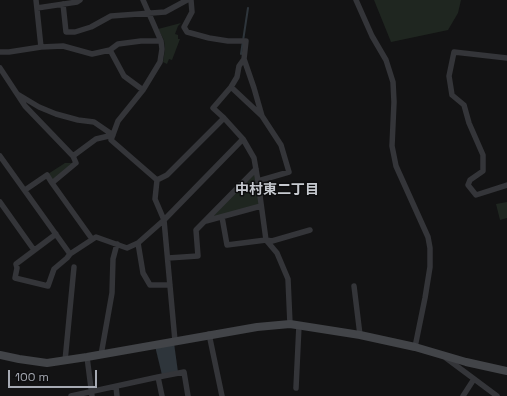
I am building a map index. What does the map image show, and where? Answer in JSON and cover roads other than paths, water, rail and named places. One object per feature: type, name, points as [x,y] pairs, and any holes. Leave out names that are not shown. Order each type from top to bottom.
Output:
[{"type":"street","points":[[36,0],[41,47]]},
{"type":"street","points":[[36,8],[77,2],[80,0]]},
{"type":"street","points":[[143,0],[161,41],[162,49],[160,62],[143,90],[118,121],[111,140],[156,180]]},
{"type":"street","points":[[63,4],[66,32],[76,32],[91,27],[112,16],[165,12],[187,0]]},
{"type":"street","points":[[191,0],[192,12],[184,27],[187,32],[228,41],[246,40],[244,59],[262,116]]},
{"type":"street","points":[[356,0],[372,36],[386,60],[392,82],[394,102],[392,146],[396,166],[428,237],[430,248],[430,267],[415,348]]},
{"type":"street","points":[[0,52],[64,46],[92,54],[110,50],[118,44],[141,41],[161,41]]},
{"type":"street","points":[[110,50],[124,76],[143,90]]},
{"type":"street","points":[[507,58],[454,52],[449,76],[452,95],[464,106],[469,123],[483,155],[483,171],[470,180],[468,185],[476,195],[507,185]]},
{"type":"street","points":[[244,59],[239,66],[232,87],[212,108],[244,139],[254,158],[266,240],[277,253],[288,279],[295,325],[296,388]]},
{"type":"street","points":[[0,68],[25,106],[73,156],[76,163],[52,183]]},
{"type":"street","points":[[232,87],[262,116],[281,145],[289,172],[258,181]]},
{"type":"street","points":[[17,94],[50,112],[78,120],[94,122],[113,135]]},
{"type":"street","points":[[156,180],[167,175],[224,118]]},
{"type":"street","points":[[73,156],[96,139],[113,135]]},
{"type":"street","points":[[56,234],[16,264],[17,268],[15,278],[48,286],[54,269],[70,254],[96,237],[127,248],[138,243],[164,220],[244,139]]},
{"type":"street","points":[[0,156],[70,254]]},
{"type":"street","points":[[168,258],[198,256],[196,230],[256,169]]},
{"type":"street","points":[[25,190],[46,175],[92,239]]},
{"type":"street","points":[[156,180],[155,199],[164,220],[175,341]]},
{"type":"street","points":[[0,202],[34,250]]},
{"type":"street","points":[[204,222],[261,206]]},
{"type":"street","points":[[222,217],[226,244],[272,240],[310,230]]},
{"type":"street","points":[[138,243],[143,273],[150,285],[170,285]]},
{"type":"street","points":[[102,355],[112,293],[114,260],[117,244]]},
{"type":"street","points":[[64,361],[74,267]]},
{"type":"street","points":[[354,286],[360,335]]},
{"type":"street","points":[[0,355],[47,363],[102,355],[209,334],[257,327],[295,325],[360,335],[507,371]]},
{"type":"street","points":[[209,334],[222,396]]},
{"type":"street","points":[[87,357],[92,394]]},
{"type":"street","points":[[445,357],[498,396]]},
{"type":"street","points":[[71,396],[92,394],[116,387],[184,372],[188,396]]},
{"type":"street","points":[[158,377],[162,396]]},
{"type":"street","points":[[463,396],[474,379]]},
{"type":"street","points":[[116,387],[117,396]]},
{"type":"waterway","points":[[241,54],[248,8]]},
{"type":"district","name":"中村東二丁目","points":[[277,190]]}]
